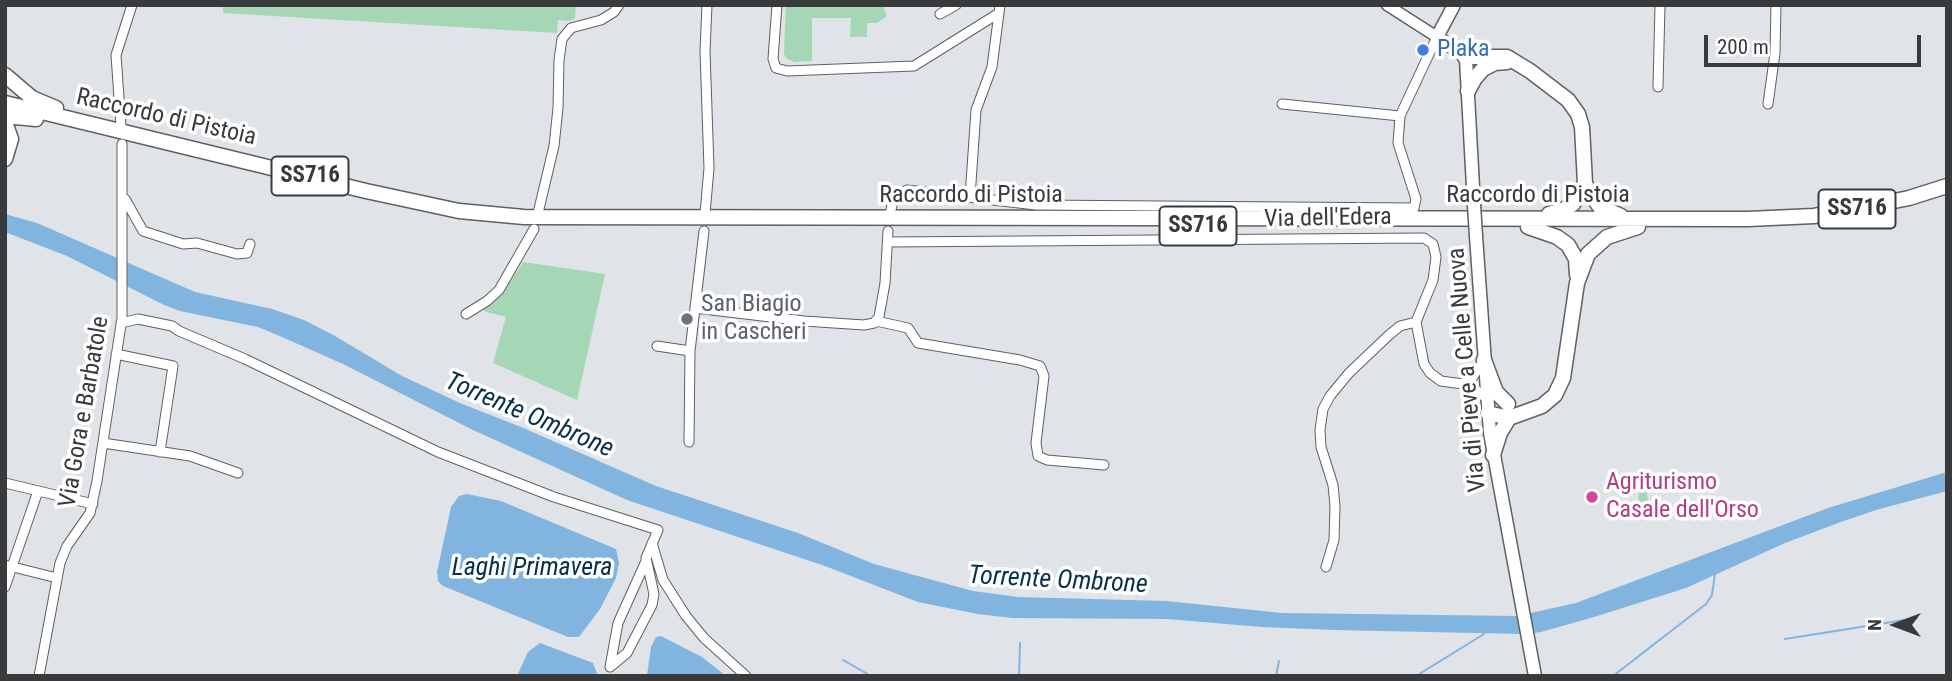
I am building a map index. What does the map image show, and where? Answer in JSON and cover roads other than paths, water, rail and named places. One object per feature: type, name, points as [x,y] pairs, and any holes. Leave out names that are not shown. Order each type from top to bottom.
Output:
[{"type":"highway","points":[[1466,60],[1502,56],[1518,63],[1560,92],[1574,107],[1584,138],[1585,183],[1591,197],[1600,207],[1635,223]]},
{"type":"highway","points":[[1466,60],[1483,69]]},
{"type":"highway","points":[[1468,92],[1483,69],[1500,62],[1518,63]]},
{"type":"highway","points":[[5,75],[32,98],[88,118],[99,125]]},
{"type":"highway","name":"Raccordo di Pistoia","points":[[5,103],[437,206],[524,217],[1526,223]]},
{"type":"highway","name":"Raccordo di Pistoia","points":[[5,114],[36,118],[457,218],[522,225],[1635,223],[1755,227],[1815,223],[1881,212],[1947,194]]},
{"type":"highway","points":[[5,122],[11,139],[5,159]]},
{"type":"highway","points":[[1526,223],[1569,207],[1577,199],[1585,183]]},
{"type":"highway","name":"Raccordo di Pistoia","points":[[1635,223],[1814,216],[1881,204],[1947,186]]},
{"type":"highway","points":[[1487,406],[1499,406],[1509,411],[1537,408],[1551,400],[1561,385],[1577,283],[1576,259],[1568,244],[1526,223]]},
{"type":"highway","points":[[1577,283],[1588,254],[1596,245],[1635,223]]},
{"type":"highway","points":[[1484,360],[1496,392],[1509,411]]},
{"type":"highway","points":[[1493,455],[1509,411]]},
{"type":"main road","points":[[1454,5],[1437,37],[1466,60]]},
{"type":"main road","name":"Via di Pieve a Celle Nuova","points":[[1466,60],[1487,406],[1493,455],[1535,676]]},
{"type":"street","points":[[121,126],[116,55],[132,5]]},
{"type":"street","points":[[538,213],[551,163],[555,134],[562,38],[571,28],[601,20],[614,12],[619,5]]},
{"type":"street","points":[[705,214],[709,172],[705,51],[707,5]]},
{"type":"street","points":[[776,5],[773,62],[776,68],[787,71],[914,66],[999,9]]},
{"type":"street","points":[[940,14],[956,5]]},
{"type":"street","points":[[1282,104],[1400,116],[1437,37],[1387,5]]},
{"type":"street","points":[[1658,88],[1660,5]]},
{"type":"street","points":[[1768,104],[1775,54],[1776,5]]},
{"type":"street","points":[[890,214],[894,197],[904,191],[970,197],[976,110],[992,66],[999,9]]},
{"type":"street","name":"Via dell'Edera","points":[[970,197],[1036,205],[1412,209],[1416,206],[1415,195],[1398,143],[1400,116]]},
{"type":"street","name":"Via Gora e Barbatole","points":[[39,676],[57,578],[65,551],[85,523],[93,504],[103,443],[122,321],[122,144]]},
{"type":"street","points":[[124,198],[143,231],[183,244],[197,243],[237,254],[247,253],[250,244]]},
{"type":"street","points":[[466,314],[499,290],[534,229]]},
{"type":"street","points":[[689,442],[690,351],[704,231]]},
{"type":"street","points":[[876,321],[885,283],[888,231]]},
{"type":"street","name":"Via dell'Edera","points":[[888,242],[1421,238],[1433,244],[1436,262],[1433,280],[1416,322]]},
{"type":"street","points":[[695,308],[822,322],[868,325],[876,321],[908,328],[918,343],[1020,360],[1040,366],[1044,376],[1036,443],[1038,456],[1047,460],[1104,465]]},
{"type":"street","points":[[122,321],[138,319],[172,326],[438,453],[554,497],[658,530],[617,627],[610,667],[627,653],[652,606],[654,594],[646,561]]},
{"type":"street","points":[[1325,566],[1334,540],[1335,506],[1333,485],[1321,447],[1320,430],[1323,410],[1330,396],[1349,373],[1388,335],[1400,327],[1416,322],[1426,368],[1441,381],[1473,387],[1487,406]]},
{"type":"street","points":[[657,346],[690,351]]},
{"type":"street","points":[[116,354],[169,363],[173,367],[160,452]]},
{"type":"street","points":[[1462,383],[1472,378],[1484,360]]},
{"type":"street","points":[[103,443],[198,458],[238,473]]},
{"type":"street","points":[[5,483],[93,504]]},
{"type":"street","points":[[5,587],[8,566],[38,491]]},
{"type":"street","points":[[652,543],[663,580],[686,616],[704,638],[746,676]]},
{"type":"street","points":[[8,566],[57,578]]},
{"type":"water","points":[[5,214],[37,223],[195,292],[272,309],[304,320],[402,376],[656,486],[798,533],[874,564],[973,591],[1018,597],[1166,601],[1282,613],[1517,616],[1576,603],[1828,508],[1947,472],[1947,491],[1838,523],[1785,543],[1686,588],[1541,632],[1522,634],[1335,630],[1167,619],[1012,618],[978,614],[918,602],[825,566],[627,500],[473,430],[343,364],[282,337],[258,327],[180,311],[164,305],[67,256],[5,232]]},
{"type":"water","name":"Laghi Primavera","points":[[467,494],[501,501],[616,549],[619,563],[616,578],[600,609],[579,637],[568,637],[443,586],[438,581],[437,572],[451,507],[459,496]]},
{"type":"water","name":"Laghi Primavera","points":[[661,636],[702,657],[726,676],[647,676],[651,647],[656,637]]},
{"type":"water","name":"Laghi Primavera","points":[[540,643],[593,663],[598,676],[517,676],[528,652]]},
{"type":"waterway","points":[[1613,676],[1706,604],[1712,595],[1715,574]]},
{"type":"waterway","points":[[1785,639],[1917,618]]},
{"type":"waterway","points":[[1416,676],[1484,634]]},
{"type":"waterway","points":[[1019,676],[1020,643]]},
{"type":"waterway","points":[[843,660],[871,676]]},
{"type":"waterway","points":[[1276,676],[1279,661]]},
{"type":"place","name":"Plaka","points":[[1423,50]]},
{"type":"place","name":"San Biagio in Cascheri","points":[[687,319]]},
{"type":"place","name":"Agriturismo Casale dell'Orso","points":[[1592,497]]},
{"type":"water label","name":"Torrente Ombrone","points":[[529,416]]},
{"type":"water label","name":"Torrente Ombrone","points":[[1058,581]]}]
